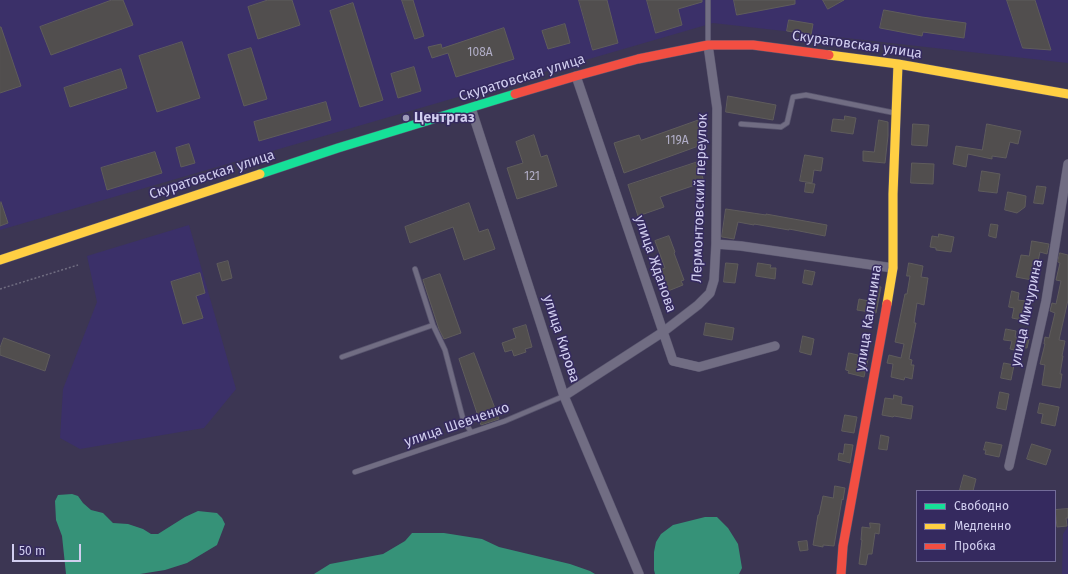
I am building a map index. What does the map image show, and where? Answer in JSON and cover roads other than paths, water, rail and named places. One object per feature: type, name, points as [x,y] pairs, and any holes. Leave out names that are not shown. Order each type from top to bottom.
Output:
[{"type":"street","name":"Скуратовская улица","points":[[0,260],[338,148],[576,76],[638,59],[708,45],[754,45],[898,64],[1068,94]]},
{"type":"street","name":"Лермонтовский переулок","points":[[564,396],[663,332],[698,305],[710,293],[714,280],[716,244],[717,108],[708,45]]},
{"type":"street","name":"улица Калинина","points":[[841,574],[843,546],[893,268],[893,194],[898,64]]},
{"type":"street","name":"улица Жданова","points":[[576,76],[673,361],[699,367],[775,346]]},
{"type":"street","name":"улица Кирова","points":[[471,108],[564,396],[639,574]]},
{"type":"street","name":"улица Мичурина","points":[[1009,466],[1046,301],[1068,164]]},
{"type":"street","points":[[716,244],[893,268]]},
{"type":"lane","points":[[708,0],[708,45]]},
{"type":"lane","points":[[741,124],[781,127],[787,123],[794,97],[806,95],[896,113]]},
{"type":"lane","points":[[415,269],[433,325],[445,350],[463,419],[471,432]]},
{"type":"lane","points":[[342,357],[433,325]]},
{"type":"lane","name":"улица Шевченко","points":[[355,472],[505,421],[564,396]]},
{"type":"place","name":"Центргаз","points":[[406,118]]}]
